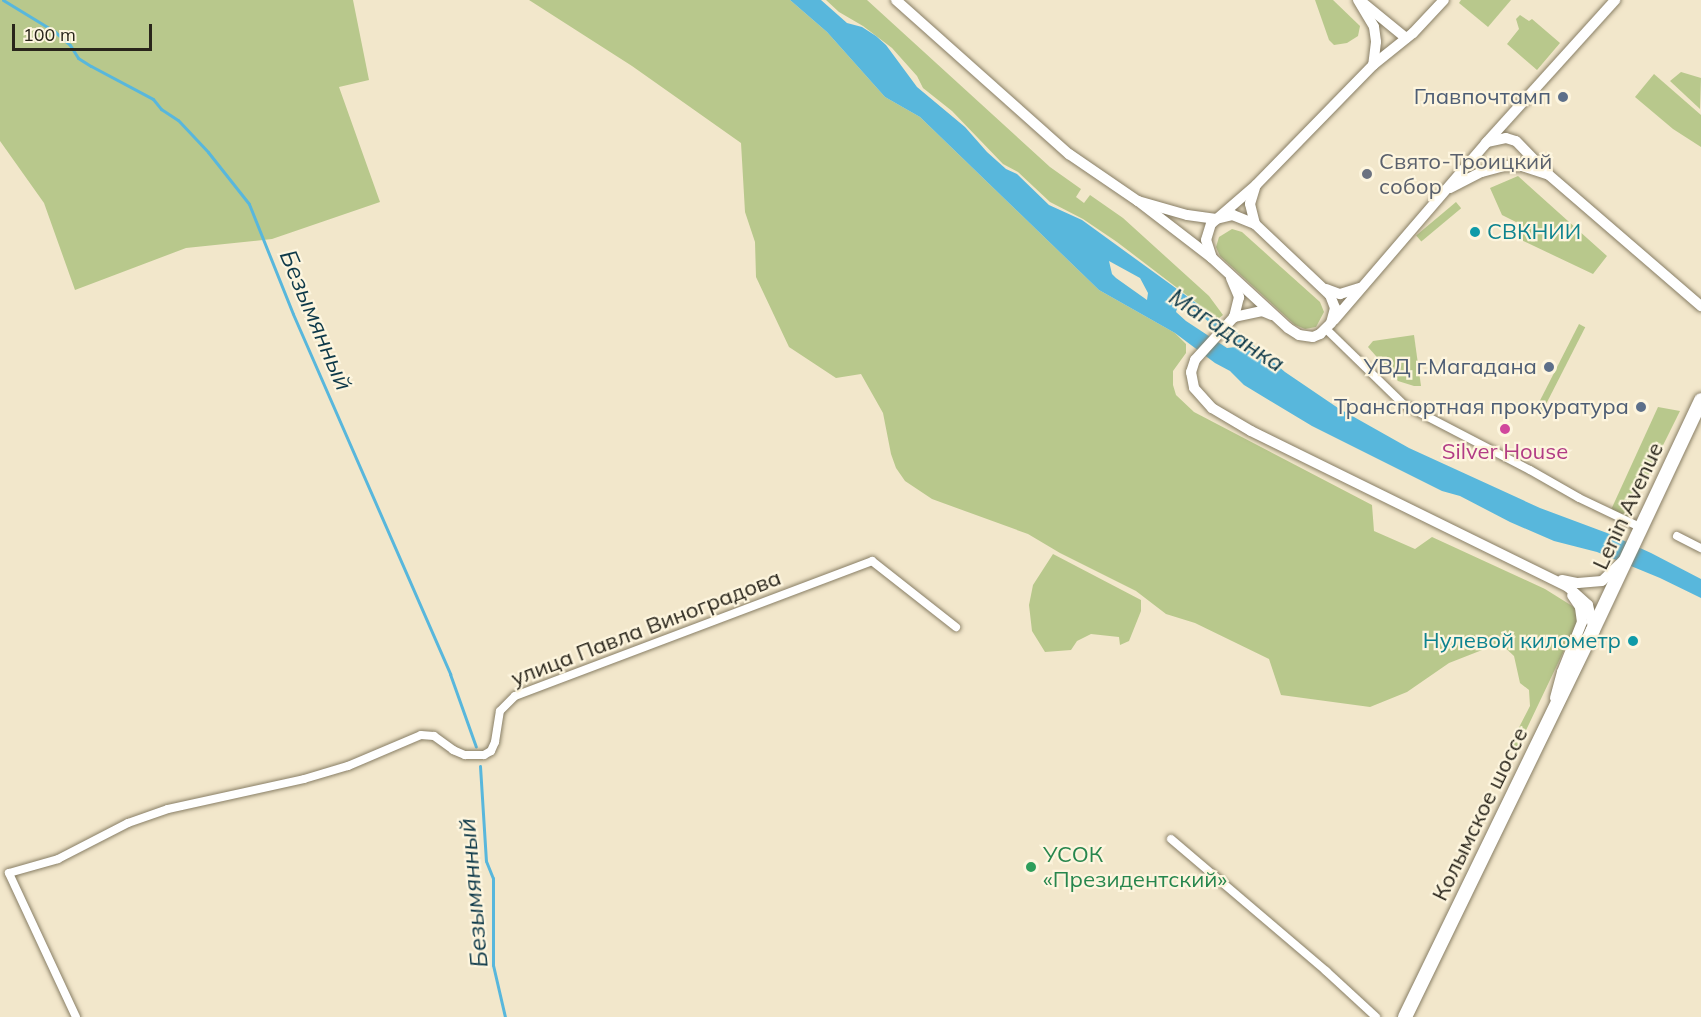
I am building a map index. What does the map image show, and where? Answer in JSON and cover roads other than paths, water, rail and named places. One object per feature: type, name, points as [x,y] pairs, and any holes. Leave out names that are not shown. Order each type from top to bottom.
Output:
[{"type":"main road","name":"Lenin Avenue","points":[[1593,630],[1613,577],[1629,554],[1701,400]]},
{"type":"main road","name":"Колымское шоссе","points":[[1405,1017],[1593,630]]},
{"type":"street","points":[[896,0],[1069,154],[1138,201],[1212,258],[1288,328],[1305,337],[1313,337],[1328,326],[1486,143],[1615,0]]},
{"type":"street","points":[[1359,0],[1406,38]]},
{"type":"street","points":[[1359,0],[1374,27],[1376,42],[1373,65]]},
{"type":"street","points":[[1212,258],[1206,235],[1216,219],[1256,185],[1373,65],[1406,38],[1444,0]]},
{"type":"street","points":[[1511,116],[1509,128],[1516,141],[1549,175],[1701,306]]},
{"type":"street","points":[[1486,143],[1506,138],[1516,141]]},
{"type":"street","points":[[1447,189],[1482,172],[1505,166],[1522,166],[1549,175]]},
{"type":"street","points":[[1254,224],[1250,204],[1256,185]]},
{"type":"street","points":[[1138,201],[1172,211],[1216,219],[1233,216],[1254,224],[1323,288],[1335,308],[1328,326]]},
{"type":"street","points":[[1224,268],[1238,292],[1238,304],[1234,317],[1195,360],[1191,372],[1194,387],[1222,415],[1568,587],[1586,601],[1592,613],[1593,630]]},
{"type":"street","points":[[1323,288],[1340,294],[1360,288]]},
{"type":"street","points":[[1234,317],[1262,311],[1275,316]]},
{"type":"street","points":[[1328,326],[1402,404],[1640,530]]},
{"type":"street","points":[[1677,536],[1701,548]]},
{"type":"street","name":"улица Павла Виноградова","points":[[76,1017],[9,873],[58,859],[128,823],[168,809],[326,772],[421,735],[434,736],[453,750],[465,755],[484,754],[491,751],[495,742],[500,711],[515,696],[872,561],[956,627]]},
{"type":"street","points":[[1547,578],[1578,583],[1597,582],[1613,577]]},
{"type":"street","points":[[1547,578],[1574,597],[1583,618],[1582,626],[1562,672],[1551,717]]},
{"type":"street","points":[[1171,839],[1326,971],[1376,1017]]},
{"type":"water","name":"Магаданка","points":[[790,0],[821,0],[847,23],[862,27],[876,36],[886,45],[917,87],[965,127],[987,152],[1006,169],[1017,174],[1049,205],[1082,220],[1250,342],[1285,372],[1338,408],[1409,448],[1540,508],[1607,533],[1701,579],[1701,598],[1597,552],[1554,541],[1510,522],[1460,496],[1442,491],[1312,426],[1244,385],[1230,371],[1215,363],[1175,333],[1099,290],[920,117],[885,97],[827,32]],"holes":[[[1109,261],[1140,278],[1148,293],[1147,300],[1112,274]],[[1178,305],[1185,305],[1204,318],[1235,343],[1236,347],[1227,348],[1186,321],[1176,312]]]},
{"type":"waterway","name":"Безымянный","points":[[3,0],[54,31],[70,45],[78,58],[153,99],[161,109],[178,120],[208,152],[249,204],[293,314],[450,674],[476,747]]},
{"type":"waterway","name":"Безымянный","points":[[480,766],[486,861],[493,878],[493,965],[505,1017]]},
{"type":"place","name":"Главпочтамп","points":[[1563,97]]},
{"type":"place","name":"Свято-Троицкий собор","points":[[1367,174]]},
{"type":"place","name":"СВКНИИ","points":[[1475,232]]},
{"type":"place","name":"УВД г.Магадана","points":[[1549,367]]},
{"type":"place","name":"Транспортная прокуратура","points":[[1641,407]]},
{"type":"place","name":"Silver House","points":[[1505,429]]},
{"type":"place","name":"Нулевой километр","points":[[1633,641]]},
{"type":"place","name":"УСОК «Президентский»","points":[[1031,867]]}]
